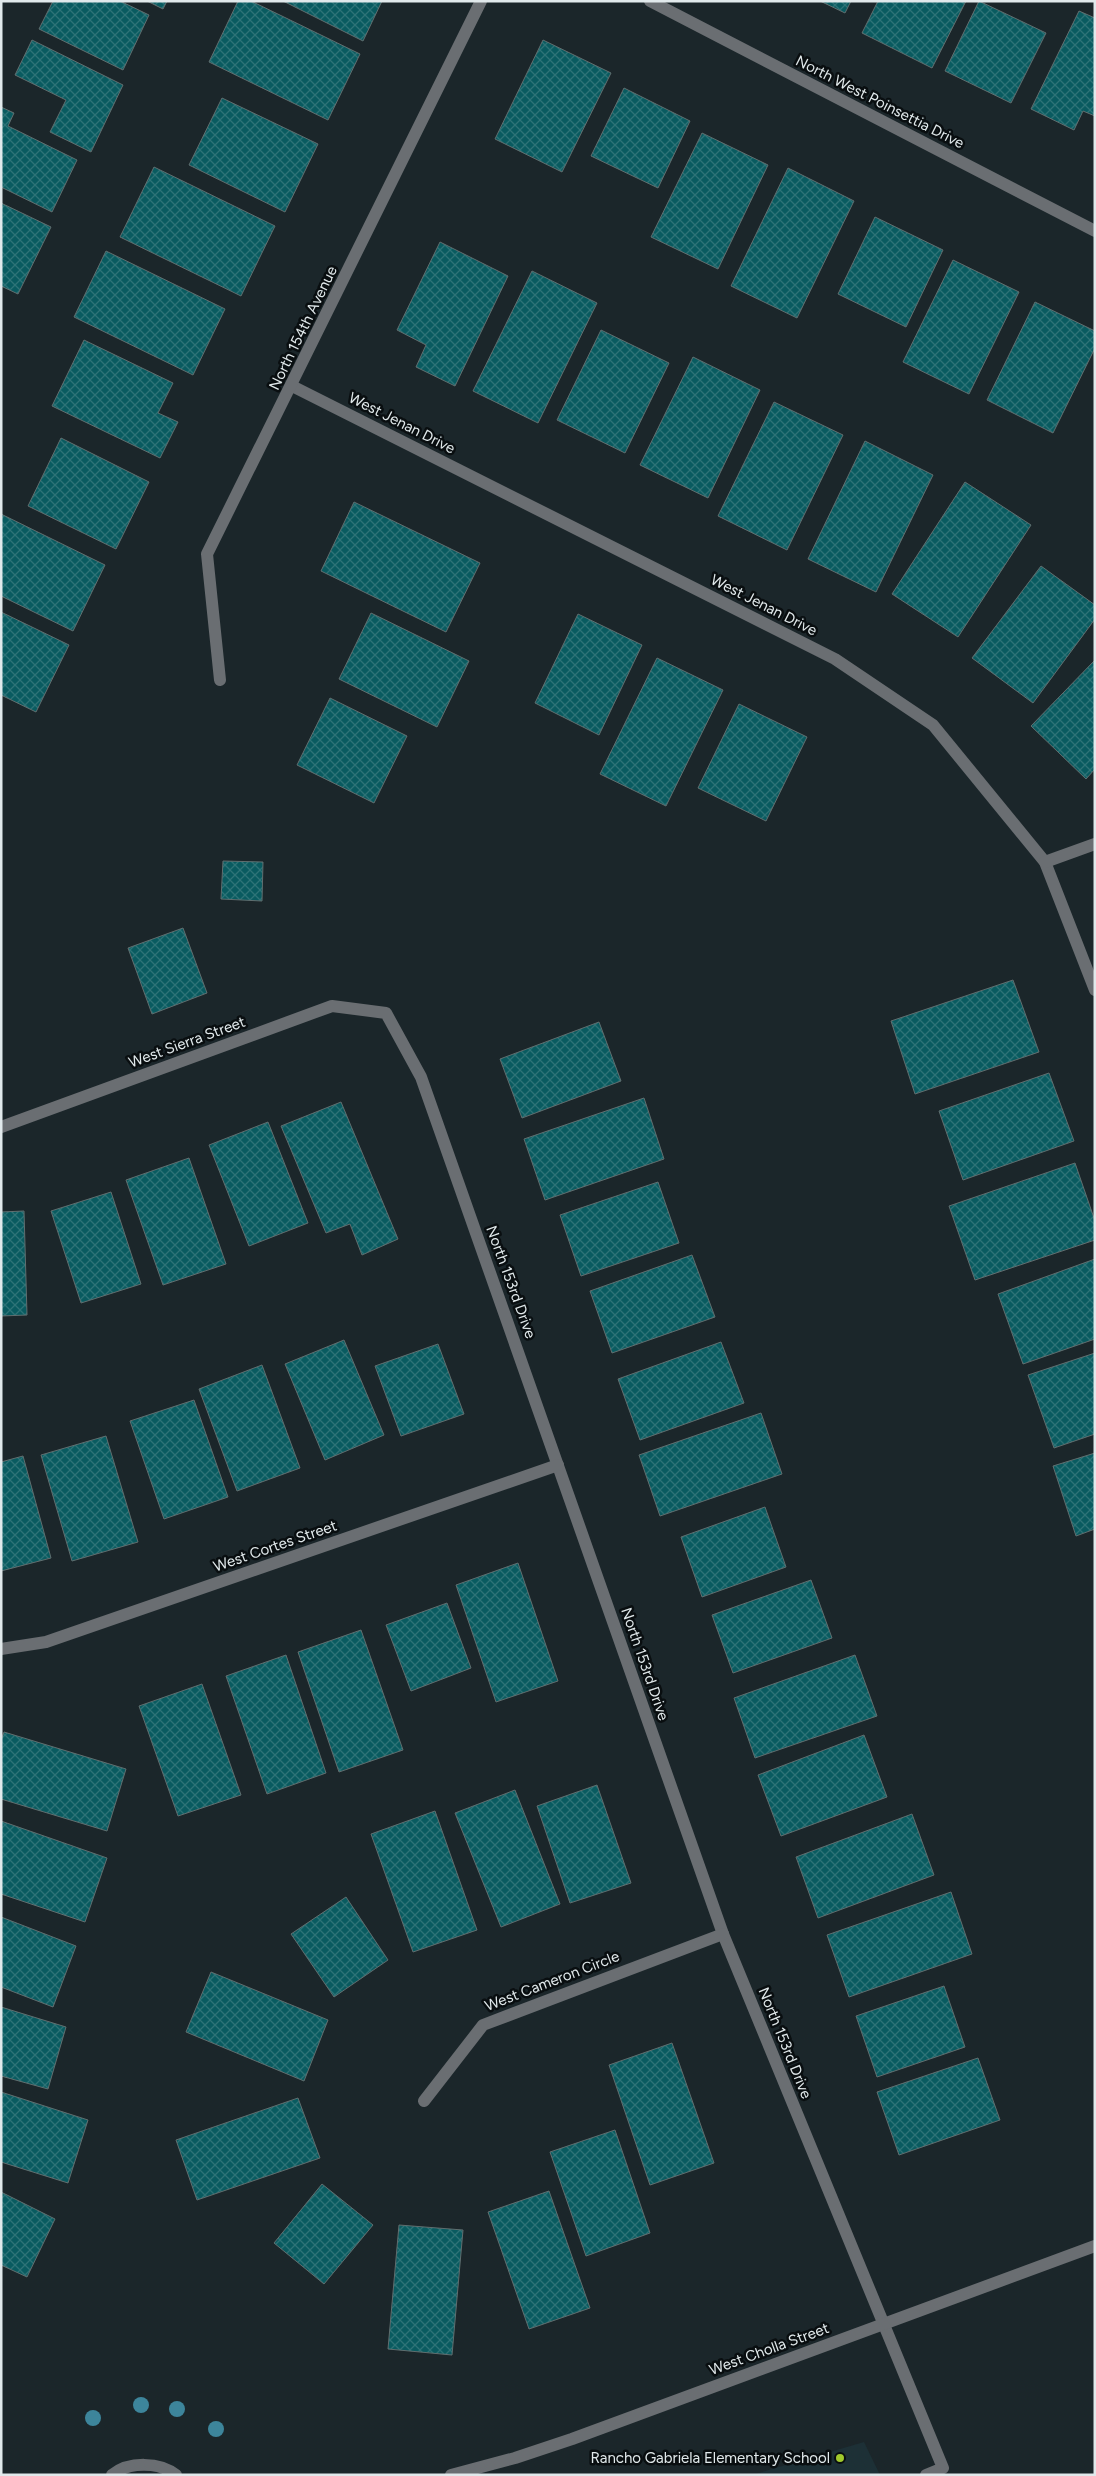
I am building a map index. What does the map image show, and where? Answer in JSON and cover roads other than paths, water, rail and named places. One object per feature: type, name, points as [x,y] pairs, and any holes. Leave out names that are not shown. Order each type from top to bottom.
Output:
[{"type":"street","name":"North 154th Avenue","points":[[220,680],[207,554],[292,386],[481,1]]},
{"type":"street","name":"North West Poinsettia Drive","points":[[650,1],[1095,231]]},
{"type":"street","name":"West Jenan Drive","points":[[292,386],[836,659],[933,726],[1045,862],[1095,990]]},
{"type":"street","points":[[1045,862],[1095,844]]},
{"type":"street","name":"West Sierra Street","points":[[1,1128],[332,1006],[386,1013]]},
{"type":"street","name":"North 153rd Drive","points":[[386,1013],[420,1077],[723,1934],[944,2471]]},
{"type":"street","name":"West Cortes Street","points":[[1,1649],[46,1642],[558,1465]]},
{"type":"street","name":"West Cameron Circle","points":[[424,2102],[483,2025],[723,1934]]},
{"type":"street","name":"West Cholla Street","points":[[452,2475],[515,2458],[572,2439],[1095,2246]]},
{"type":"street","points":[[112,2475],[134,2466],[153,2465],[176,2475]]},
{"type":"street","points":[[926,2475],[944,2471]]},
{"type":"place","name":"Rancho Gabriela Elementary School","points":[[840,2458]]}]
